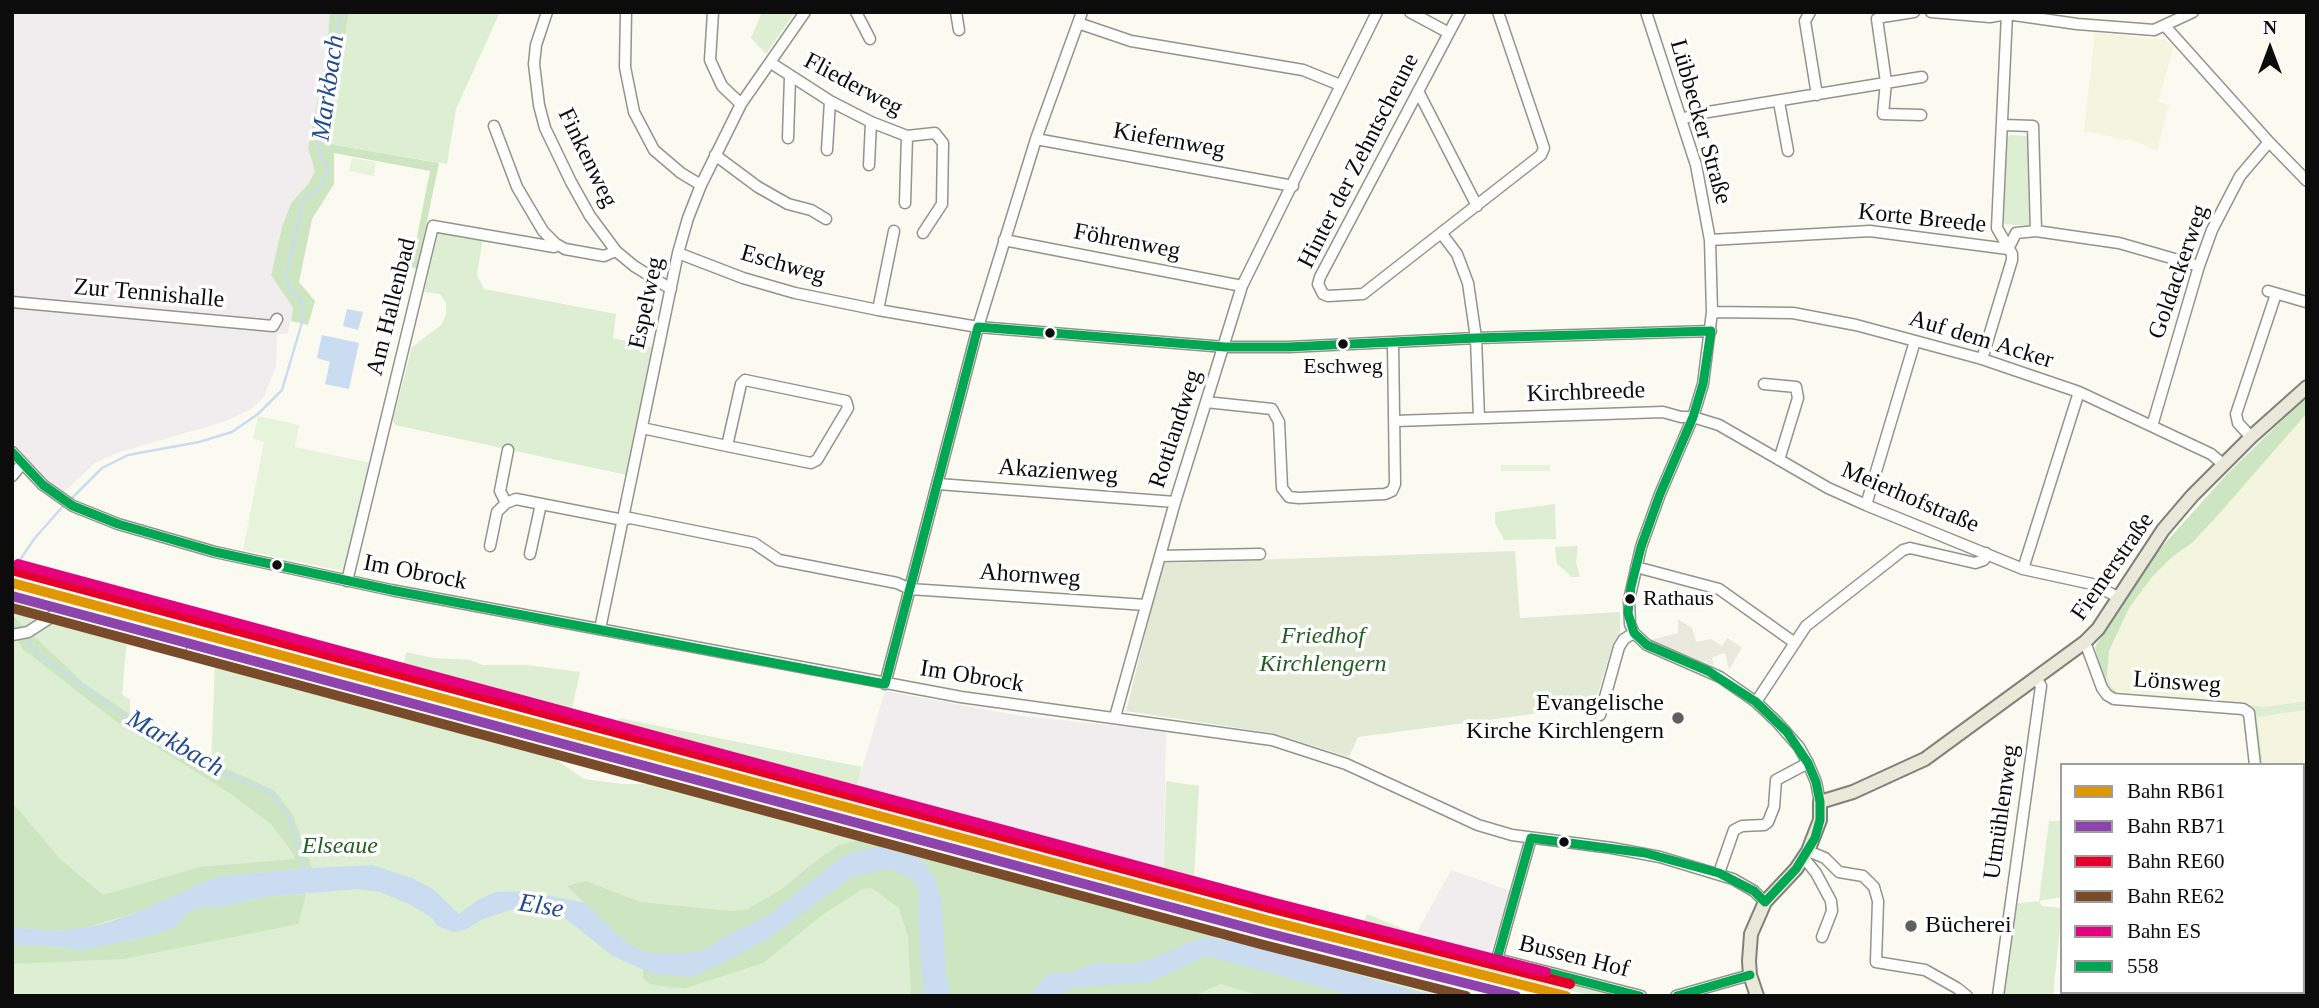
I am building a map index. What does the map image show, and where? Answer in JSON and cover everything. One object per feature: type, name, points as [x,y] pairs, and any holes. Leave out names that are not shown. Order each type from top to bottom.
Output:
[{"type":"main road","name":"Fiemerstraße","points":[[1820,802],[1853,792],[1925,759],[2085,642],[2098,629],[2163,530],[2223,464],[2307,387]]},
{"type":"main road","points":[[1757,996],[1750,975],[1751,934],[1765,902],[1806,855],[1819,820],[1820,802]]},
{"type":"street","name":"Finkenweg","points":[[547,12],[536,45],[535,84],[542,116],[571,182],[590,216],[615,251],[671,289]]},
{"type":"street","points":[[626,12],[625,67],[634,113],[654,150],[681,173],[701,185]]},
{"type":"street","points":[[713,12],[710,60],[722,86],[741,104]]},
{"type":"street","name":"Espelweg","points":[[600,629],[678,253],[688,218],[701,185],[741,104],[805,12]]},
{"type":"street","points":[[856,12],[870,39]]},
{"type":"street","points":[[956,12],[960,30]]},
{"type":"street","points":[[885,684],[978,327],[1037,139],[1082,12]]},
{"type":"street","name":"Rottlandweg","points":[[1115,717],[1175,502],[1242,286],[1377,12]]},
{"type":"street","points":[[1410,12],[1449,33]]},
{"type":"street","name":"Hinter der Zehntscheune","points":[[1460,12],[1320,277],[1319,290],[1328,296],[1363,295],[1541,155],[1544,148],[1499,12]]},
{"type":"street","name":"Lübbecker Straße","points":[[1634,633],[1628,613],[1636,567],[1656,505],[1693,417],[1703,384],[1712,312],[1710,240],[1696,165],[1646,12]]},
{"type":"street","points":[[1810,12],[1805,22],[1817,95]]},
{"type":"street","points":[[1914,12],[1882,14],[1877,19],[1886,82],[1883,114],[1921,115]]},
{"type":"street","points":[[1931,12],[1990,17],[2007,13],[2077,24],[2154,30],[2193,12]]},
{"type":"street","points":[[1982,359],[2012,260],[1997,228],[2007,13]]},
{"type":"street","points":[[1078,23],[1131,41],[1303,70],[1340,85]]},
{"type":"street","points":[[2165,26],[2307,181]]},
{"type":"street","name":"Fliederweg","points":[[771,63],[830,101],[871,122],[907,136],[935,133],[943,143],[942,204],[923,233]]},
{"type":"street","points":[[788,138],[790,77]]},
{"type":"street","points":[[1681,119],[1702,113],[1922,77]]},
{"type":"street","points":[[1418,91],[1477,206]]},
{"type":"street","points":[[827,150],[830,101]]},
{"type":"street","points":[[1779,102],[1788,151]]},
{"type":"street","points":[[869,165],[871,122]]},
{"type":"street","points":[[2003,125],[2033,126],[2036,231],[2119,243],[2199,266]]},
{"type":"street","points":[[494,126],[522,197],[544,231],[556,244]]},
{"type":"street","points":[[905,204],[907,136]]},
{"type":"street","name":"Kiefernweg","points":[[1037,139],[1293,186]]},
{"type":"street","name":"Goldackerweg","points":[[2152,426],[2212,230],[2240,176],[2269,142]]},
{"type":"street","points":[[715,155],[758,187],[788,204],[811,210],[826,219]]},
{"type":"street","name":"Am Hallenbad","points":[[347,581],[433,226],[554,247],[556,244],[565,249],[604,256],[615,251]]},
{"type":"street","points":[[878,310],[894,231]]},
{"type":"street","name":"Korte Breede","points":[[1710,240],[1871,231],[2008,249],[2016,233],[2036,231]]},
{"type":"street","points":[[1442,234],[1463,267],[1472,309],[1476,338],[1479,418]]},
{"type":"street","name":"Föhrenweg","points":[[1004,240],[1242,286]]},
{"type":"street","name":"Eschweg","points":[[678,253],[743,278],[795,293],[878,310],[978,327],[1224,347],[1289,347],[1711,331]]},
{"type":"street","points":[[2251,437],[2238,423],[2236,414],[2272,292],[2306,302]]},
{"type":"street","name":"Zur Tennishalle","points":[[12,302],[273,326],[277,319]]},
{"type":"street","name":"Auf dem Acker","points":[[1712,312],[1793,313],[1856,325],[1982,359],[2079,392],[2211,454],[2223,464]]},
{"type":"street","points":[[1866,505],[1915,341]]},
{"type":"street","points":[[1206,402],[1272,409],[1279,422],[1282,488],[1289,497],[1372,496],[1392,491],[1395,484],[1393,343]]},
{"type":"street","points":[[642,428],[727,446],[811,463],[817,460],[848,408],[846,401],[745,380],[741,384],[727,446]]},
{"type":"street","points":[[1764,384],[1796,387],[1798,398],[1779,460]]},
{"type":"street","points":[[2023,569],[2079,392]]},
{"type":"street","name":"Kirchbreede","points":[[1395,421],[1663,412],[1693,417]]},
{"type":"street","name":"Meierhofstraße","points":[[1693,417],[1719,425],[1828,488],[1866,505],[2023,569],[2092,584],[2118,597]]},
{"type":"street","points":[[490,546],[497,512],[506,503],[500,491],[508,450]]},
{"type":"street","name":"Im Obrock","points":[[12,452],[60,498],[73,506],[117,524],[215,552],[347,581],[885,684],[1022,707],[1248,735],[1346,764],[1478,825],[1531,838],[1644,853],[1719,873],[1754,891],[1765,902]]},
{"type":"street","points":[[12,476],[22,464]]},
{"type":"street","name":"Akazienweg","points":[[938,484],[1175,502]]},
{"type":"street","name":"Ahornweg","points":[[506,503],[516,499],[754,543],[779,560],[897,583],[910,589],[1146,605]]},
{"type":"street","points":[[530,554],[541,504]]},
{"type":"street","points":[[1756,702],[1806,626],[1903,550],[1910,548],[1975,563],[1984,560],[1986,553]]},
{"type":"street","points":[[1160,556],[1260,554]]},
{"type":"street","points":[[1636,567],[1719,589],[1795,643]]},
{"type":"street","points":[[13,635],[28,632],[56,614],[181,647]]},
{"type":"street","points":[[1600,715],[1619,647],[1624,639],[1634,633],[1647,645],[1708,671],[1756,702],[1787,732],[1808,762],[1820,802]]},
{"type":"street","name":"Lönsweg","points":[[2085,642],[2102,688],[2114,699],[2243,709],[2249,713],[2255,763]]},
{"type":"street","name":"Utmühlenweg","points":[[1998,996],[2041,686],[2036,678]]},
{"type":"street","points":[[1719,873],[1734,830],[1742,826],[1764,825],[1769,822],[1774,807],[1776,780],[1808,762]]},
{"type":"street","name":"Bussen Hof","points":[[1531,838],[1497,959],[1641,996]]},
{"type":"street","points":[[1806,855],[1831,901],[1832,911],[1822,937]]},
{"type":"street","points":[[1806,855],[1825,858],[1839,872],[1863,876],[1874,887],[1878,901],[1876,962],[1925,970],[1967,996]]},
{"type":"street","points":[[1676,996],[1750,975]]},
{"type":"shaded area","points":[[12,12],[330,12],[326,59],[308,147],[315,171],[308,184],[291,203],[282,227],[271,275],[293,308],[288,333],[277,335],[276,367],[263,398],[251,409],[226,421],[117,453],[95,463],[63,493],[25,458],[12,467]]},
{"type":"shaded area","points":[[1678,619],[1692,628],[1696,642],[1711,639],[1722,646],[1727,638],[1742,647],[1729,670],[1725,653],[1712,657],[1714,666],[1650,640],[1678,633]]},
{"type":"shaded area","points":[[885,691],[1021,716],[1166,731],[1163,888],[852,803]]},
{"type":"shaded area","points":[[1451,870],[1511,891],[1487,961],[1411,943]]},
{"type":"green space","points":[[330,12],[349,12],[329,141],[335,145],[439,163],[417,269],[411,267],[430,171],[334,153],[334,184],[312,219],[299,282],[315,301],[308,325],[291,321],[293,308],[271,275],[282,227],[291,203],[308,184],[315,171],[308,148],[326,59]]},
{"type":"green space","points":[[349,12],[500,12],[456,109],[447,164],[335,145],[329,141]]},
{"type":"green space","points":[[762,12],[795,12],[766,54],[751,38]]},
{"type":"green space","points":[[2095,32],[2164,40],[2174,45],[2158,102],[2169,105],[2157,151],[2138,142],[2084,131]]},
{"type":"green space","points":[[2010,135],[2027,136],[2030,139],[2033,223],[2029,226],[2005,224],[2002,221],[2007,138]]},
{"type":"green space","points":[[352,158],[376,162],[374,176],[349,171]]},
{"type":"green space","points":[[439,230],[483,237],[477,275],[484,289],[616,314],[613,338],[655,348],[627,475],[395,425],[393,420],[412,347],[441,325],[446,315],[446,303],[440,294],[424,292]]},
{"type":"green space","points":[[2307,396],[2307,413],[2192,543],[2172,557],[2152,577],[2129,608],[2109,651],[2104,683],[2095,647],[2158,551],[2228,473]]},
{"type":"green space","points":[[2307,413],[2307,701],[2263,707],[2117,692],[2107,677],[2109,651],[2129,608],[2152,577],[2172,557],[2192,543]]},
{"type":"green space","points":[[258,416],[299,425],[295,447],[371,463],[348,560],[342,571],[243,550],[264,442],[253,439]]},
{"type":"green space","points":[[1501,465],[1550,465],[1550,471],[1501,471]]},
{"type":"green space","points":[[1555,504],[1556,539],[1504,540],[1495,523],[1495,512]]},
{"type":"green space","points":[[1578,546],[1576,562],[1580,577],[1572,577],[1557,564],[1555,547]]},
{"type":"green space","name":"Friedhof Kirchlengern","points":[[1515,551],[1520,618],[1620,612],[1620,633],[1613,644],[1594,706],[1358,737],[1349,757],[1272,733],[1126,711],[1163,563]]},
{"type":"green space","points":[[12,597],[128,627],[122,695],[130,699],[130,714],[84,683],[19,622],[12,613]]},
{"type":"green space","points":[[12,613],[84,683],[167,739],[274,790],[293,815],[312,868],[223,876],[138,912],[84,928],[55,931],[12,927],[12,802],[60,859],[103,895],[200,867],[295,859],[271,824],[231,794],[117,722],[24,650],[12,632]]},
{"type":"green space","name":"Elseaue","points":[[12,630],[38,656],[211,768],[215,659],[538,747],[584,779],[623,784],[673,784],[1459,996],[12,996]]},
{"type":"green space","points":[[406,652],[433,658],[471,660],[482,665],[527,665],[580,672],[570,718],[608,729],[617,727],[619,718],[862,767],[852,803],[401,679]]},
{"type":"green space","points":[[2107,677],[2117,692],[2128,695],[2263,707],[2307,701],[2307,710],[2257,717],[2263,763],[2251,763],[2245,712],[2121,706],[2106,702],[2095,684],[2103,683]]},
{"type":"green space","points":[[2307,710],[2307,823],[2305,763],[2263,763],[2257,717]]},
{"type":"green space","points":[[1166,781],[1199,786],[1193,896],[1163,888]]},
{"type":"green space","points":[[2049,821],[2060,821],[2060,897],[2039,901]]},
{"type":"green space","points":[[855,841],[876,841],[1217,933],[1216,958],[1354,996],[1263,996],[1220,984],[1193,996],[911,996],[908,937],[899,908],[872,888],[862,889],[822,915],[763,963],[686,988],[669,987],[650,984],[643,978],[644,952],[623,940],[567,886],[586,881],[640,902],[729,911],[746,910],[782,889],[839,845]]},
{"type":"green space","points":[[306,894],[298,924],[123,959],[12,964],[12,946],[34,945],[84,950],[174,928],[189,912],[202,907],[223,907],[265,897]]},
{"type":"green space","points":[[2039,901],[2042,906],[2060,908],[2053,996],[2001,996],[2013,904]]},
{"type":"green space","points":[[1367,914],[1416,934],[1412,943],[1627,996],[1593,996],[1388,947],[1389,941],[1360,931]]},
{"type":"water","points":[[347,309],[363,312],[358,330],[343,326]]},
{"type":"water","points":[[322,335],[359,343],[349,389],[325,384],[330,362],[317,358]]},
{"type":"water","name":"Else","points":[[882,847],[916,857],[925,863],[935,879],[942,902],[946,973],[951,996],[924,996],[919,939],[919,890],[911,879],[891,869],[852,877],[768,939],[691,977],[654,974],[613,956],[565,918],[540,908],[525,906],[481,920],[465,930],[453,932],[438,926],[431,917],[409,904],[380,892],[358,889],[265,897],[223,907],[202,907],[189,912],[174,928],[84,950],[34,945],[12,946],[12,927],[55,931],[107,923],[223,876],[372,865],[412,878],[433,889],[459,914],[495,892],[525,891],[585,903],[623,940],[644,952],[675,954],[704,951],[721,939],[767,916],[845,855]]},
{"type":"water","points":[[1211,938],[1246,944],[1435,996],[1354,996],[1207,956],[1150,982],[1073,988],[1061,996],[1029,996],[1049,973],[1071,973],[1094,963],[1133,964],[1152,959],[1195,940]]},
{"type":"waterway","name":"Markbach","points":[[70,500],[102,468],[128,455],[199,442],[232,432],[258,414],[282,390],[303,319],[303,303],[289,287],[286,275],[304,198],[318,190],[329,168],[320,157],[319,137],[341,12]]},
{"type":"waterway","name":"Markbach","points":[[12,572],[34,539],[65,504]]},
{"type":"waterway","name":"Markbach","points":[[12,621],[18,630]]},
{"type":"waterway","name":"Markbach","points":[[22,635],[39,655],[139,726],[209,767],[271,793],[289,817],[305,869]]},
{"type":"rail line","name":"ES","points":[[18,564],[1275,903],[1546,972]]},
{"type":"rail line","name":"RE60","points":[[15,571],[1273,909],[1570,984]]},
{"type":"rail line","name":"RB61","points":[[12,583],[1270,921],[1566,996]]},
{"type":"rail line","name":"RB71","points":[[12,596],[1267,933],[1516,996]]},
{"type":"rail line","name":"RE62","points":[[12,608],[1264,945],[1466,996]]},
{"type":"transit line","name":"558","points":[[978,327],[1225,347],[1289,347],[1711,331]]},
{"type":"transit line","name":"558","points":[[885,684],[978,327]]},
{"type":"transit line","name":"558","points":[[1711,331],[1703,384],[1693,417],[1641,547],[1628,613],[1634,633],[1647,645],[1708,671],[1756,702],[1787,732],[1808,763],[1820,802],[1820,820],[1815,838],[1796,869],[1765,902]]},
{"type":"transit line","name":"558","points":[[12,452],[43,485],[73,506],[118,524],[215,552],[391,590],[885,684]]},
{"type":"transit line","name":"558","points":[[1531,838],[1497,959],[1640,996]]},
{"type":"transit line","name":"558","points":[[1531,838],[1645,853],[1719,873],[1754,891],[1765,902]]},
{"type":"transit line","name":"558","points":[[1677,996],[1750,975]]},
{"type":"place","name":"Eschweg","points":[[1343,344]]},
{"type":"place","name":"Rathaus","points":[[1630,599]]},
{"type":"place","name":"Evangelische Kirche Kirchlengern","points":[[1678,718]]},
{"type":"place","name":"Bücherei","points":[[1911,926]]}]
